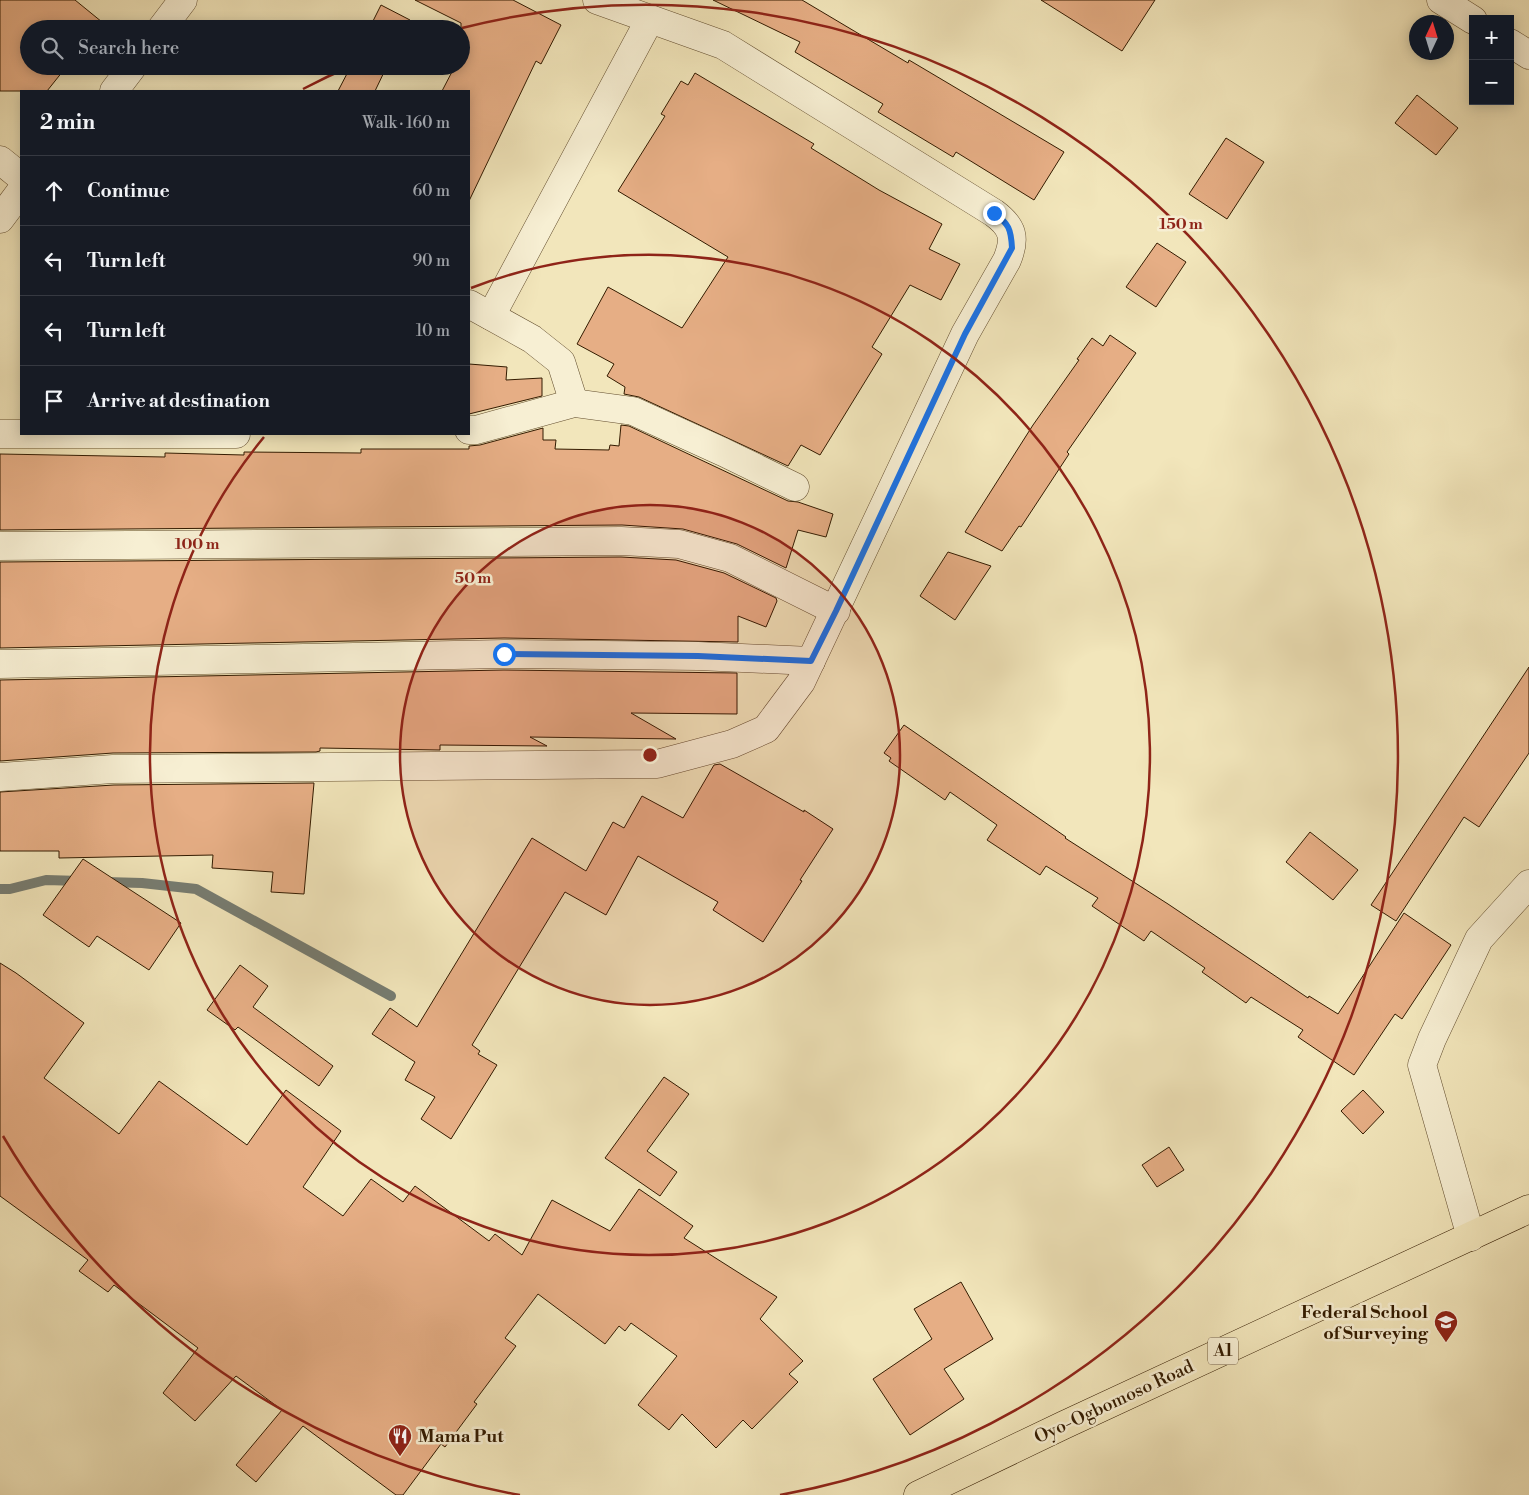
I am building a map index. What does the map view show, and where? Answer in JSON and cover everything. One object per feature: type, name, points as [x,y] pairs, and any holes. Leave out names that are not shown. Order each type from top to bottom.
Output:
[{"type":"highway","name":"Oyo-Ogbomoso Road","points":[[918,1495],[1064,1424],[1529,1209]]},
{"type":"street","points":[[168,20],[183,0]]},
{"type":"street","points":[[0,777],[113,769],[657,764],[732,744],[766,729],[802,682],[965,334],[1007,260],[1012,248],[1012,234],[1006,222],[994,213],[723,45],[597,0]]},
{"type":"street","points":[[1441,0],[1469,18]]},
{"type":"street","points":[[574,403],[561,362],[532,339],[480,310],[650,19]]},
{"type":"street","points":[[1514,46],[1529,55]]},
{"type":"street","points":[[115,90],[126,75]]},
{"type":"street","points":[[0,160],[20,176]]},
{"type":"street","points":[[0,219],[20,192]]},
{"type":"street","points":[[470,430],[476,430],[574,403],[633,411],[724,452],[795,488]]},
{"type":"street","points":[[0,434],[20,434]]},
{"type":"street","points":[[0,546],[621,541],[679,544],[730,558],[836,611]]},
{"type":"street","points":[[0,664],[504,654],[698,656],[811,661]]},
{"type":"street","points":[[1471,1237],[1422,1064],[1479,939],[1529,884]]},
{"type":"building","points":[[0,0],[75,0],[100,20],[20,20],[20,75],[60,75],[48,90],[0,91]]},
{"type":"building","points":[[415,0],[513,0],[561,25],[541,64],[536,61],[470,199],[470,90],[443,90],[450,75],[470,75],[470,20],[455,20]]},
{"type":"building","points":[[713,0],[802,0],[908,63],[909,60],[1064,152],[1034,200],[956,152],[953,157],[878,112],[883,104],[795,52],[800,42]]},
{"type":"building","points":[[1041,0],[1155,0],[1122,51]]},
{"type":"building","points":[[381,5],[410,20],[374,20]]},
{"type":"building","points":[[695,73],[814,144],[811,148],[879,190],[942,224],[929,249],[960,264],[941,300],[910,285],[872,347],[882,354],[820,455],[801,445],[788,466],[639,397],[624,394],[625,387],[607,376],[614,364],[577,344],[608,287],[682,328],[728,257],[618,191],[665,116],[661,114],[681,81],[688,85]]},
{"type":"building","points":[[346,75],[383,75],[375,90],[339,90]]},
{"type":"building","points":[[1417,95],[1458,128],[1436,155],[1395,123]]},
{"type":"building","points":[[1226,138],[1264,162],[1227,219],[1189,194]]},
{"type":"building","points":[[1157,243],[1186,262],[1156,307],[1126,287]]},
{"type":"building","points":[[1110,335],[1136,353],[1067,452],[1069,454],[1021,527],[1019,526],[1002,551],[965,532],[1033,425],[1079,360],[1077,359],[1092,338],[1103,346]]},
{"type":"building","points":[[470,364],[507,367],[506,380],[542,378],[542,396],[470,414]]},
{"type":"building","points":[[621,425],[629,426],[788,501],[798,502],[833,514],[826,537],[798,530],[786,568],[737,544],[683,529],[622,525],[0,530],[0,454],[165,457],[165,453],[244,455],[244,452],[361,453],[361,449],[469,449],[469,446],[480,445],[543,428],[543,440],[556,440],[555,449],[609,450],[610,445],[619,446]]},
{"type":"building","points":[[948,552],[991,566],[955,620],[920,596]]},
{"type":"building","points":[[621,557],[676,560],[724,573],[776,598],[777,601],[766,627],[738,616],[738,642],[504,638],[0,648],[0,562]]},
{"type":"building","points":[[1529,667],[1529,753],[1479,827],[1464,817],[1396,921],[1371,905]]},
{"type":"building","points":[[504,670],[737,673],[737,714],[631,713],[676,739],[530,737],[547,746],[440,745],[440,750],[320,748],[320,751],[316,752],[113,753],[0,761],[0,680]]},
{"type":"building","points":[[904,725],[1065,838],[1168,904],[1308,998],[1309,996],[1338,1014],[1404,913],[1451,945],[1402,1019],[1395,1014],[1354,1075],[1298,1037],[1303,1030],[1251,997],[1246,1003],[1202,972],[1205,968],[1151,931],[1144,941],[1092,906],[1098,898],[1046,866],[1040,875],[987,840],[997,825],[950,792],[945,800],[889,761],[891,758],[884,753]]},
{"type":"building","points":[[720,764],[804,812],[804,810],[833,829],[763,942],[713,910],[718,902],[638,856],[606,915],[565,892],[472,1045],[480,1051],[478,1054],[497,1065],[451,1139],[421,1119],[435,1097],[405,1080],[415,1062],[372,1034],[390,1008],[417,1027],[532,838],[586,871],[613,822],[624,828],[642,796],[683,818],[714,765]]},
{"type":"building","points":[[314,783],[304,894],[271,892],[273,872],[212,868],[213,855],[59,858],[59,851],[0,851],[0,792],[114,785]]},
{"type":"building","points":[[1310,832],[1358,870],[1333,900],[1286,862]]},
{"type":"building","points":[[83,859],[181,923],[149,970],[97,936],[89,947],[43,915]]},
{"type":"building","points":[[0,963],[84,1023],[44,1078],[119,1134],[159,1081],[247,1145],[286,1090],[341,1131],[303,1187],[343,1216],[371,1179],[403,1202],[415,1186],[489,1241],[495,1234],[522,1255],[552,1200],[610,1231],[639,1189],[693,1226],[684,1238],[777,1297],[760,1319],[803,1361],[789,1374],[798,1382],[752,1429],[743,1420],[716,1448],[682,1414],[669,1430],[638,1405],[677,1356],[631,1323],[625,1331],[619,1326],[605,1344],[538,1294],[505,1338],[516,1346],[474,1402],[477,1404],[445,1447],[441,1444],[403,1495],[396,1495],[303,1426],[256,1482],[236,1465],[282,1410],[236,1376],[195,1421],[163,1393],[198,1348],[114,1285],[108,1292],[79,1271],[88,1260],[0,1196]]},
{"type":"building","points":[[240,965],[268,986],[253,1007],[333,1066],[319,1086],[238,1027],[235,1030],[207,1010]]},
{"type":"building","points":[[664,1077],[689,1094],[647,1151],[677,1172],[660,1196],[605,1158]]},
{"type":"building","points":[[1363,1090],[1384,1112],[1363,1134],[1341,1111]]},
{"type":"building","points":[[1169,1147],[1184,1170],[1157,1187],[1142,1165]]},
{"type":"building","points":[[961,1282],[993,1339],[944,1369],[964,1399],[910,1435],[873,1379],[932,1339],[914,1309]]},
{"type":"waterway","points":[[0,889],[10,889],[46,880],[80,881]]},
{"type":"waterway","points":[[105,882],[142,883],[196,889],[391,996]]},
{"type":"place","name":"Federal School of Surveying","points":[[1446,1343]]},
{"type":"place","name":"Mama Put","points":[[400,1457]]},
{"type":"route","points":[[504,654],[698,656],[811,661],[965,334],[1012,248],[1012,234],[1006,222],[994,213]]}]
